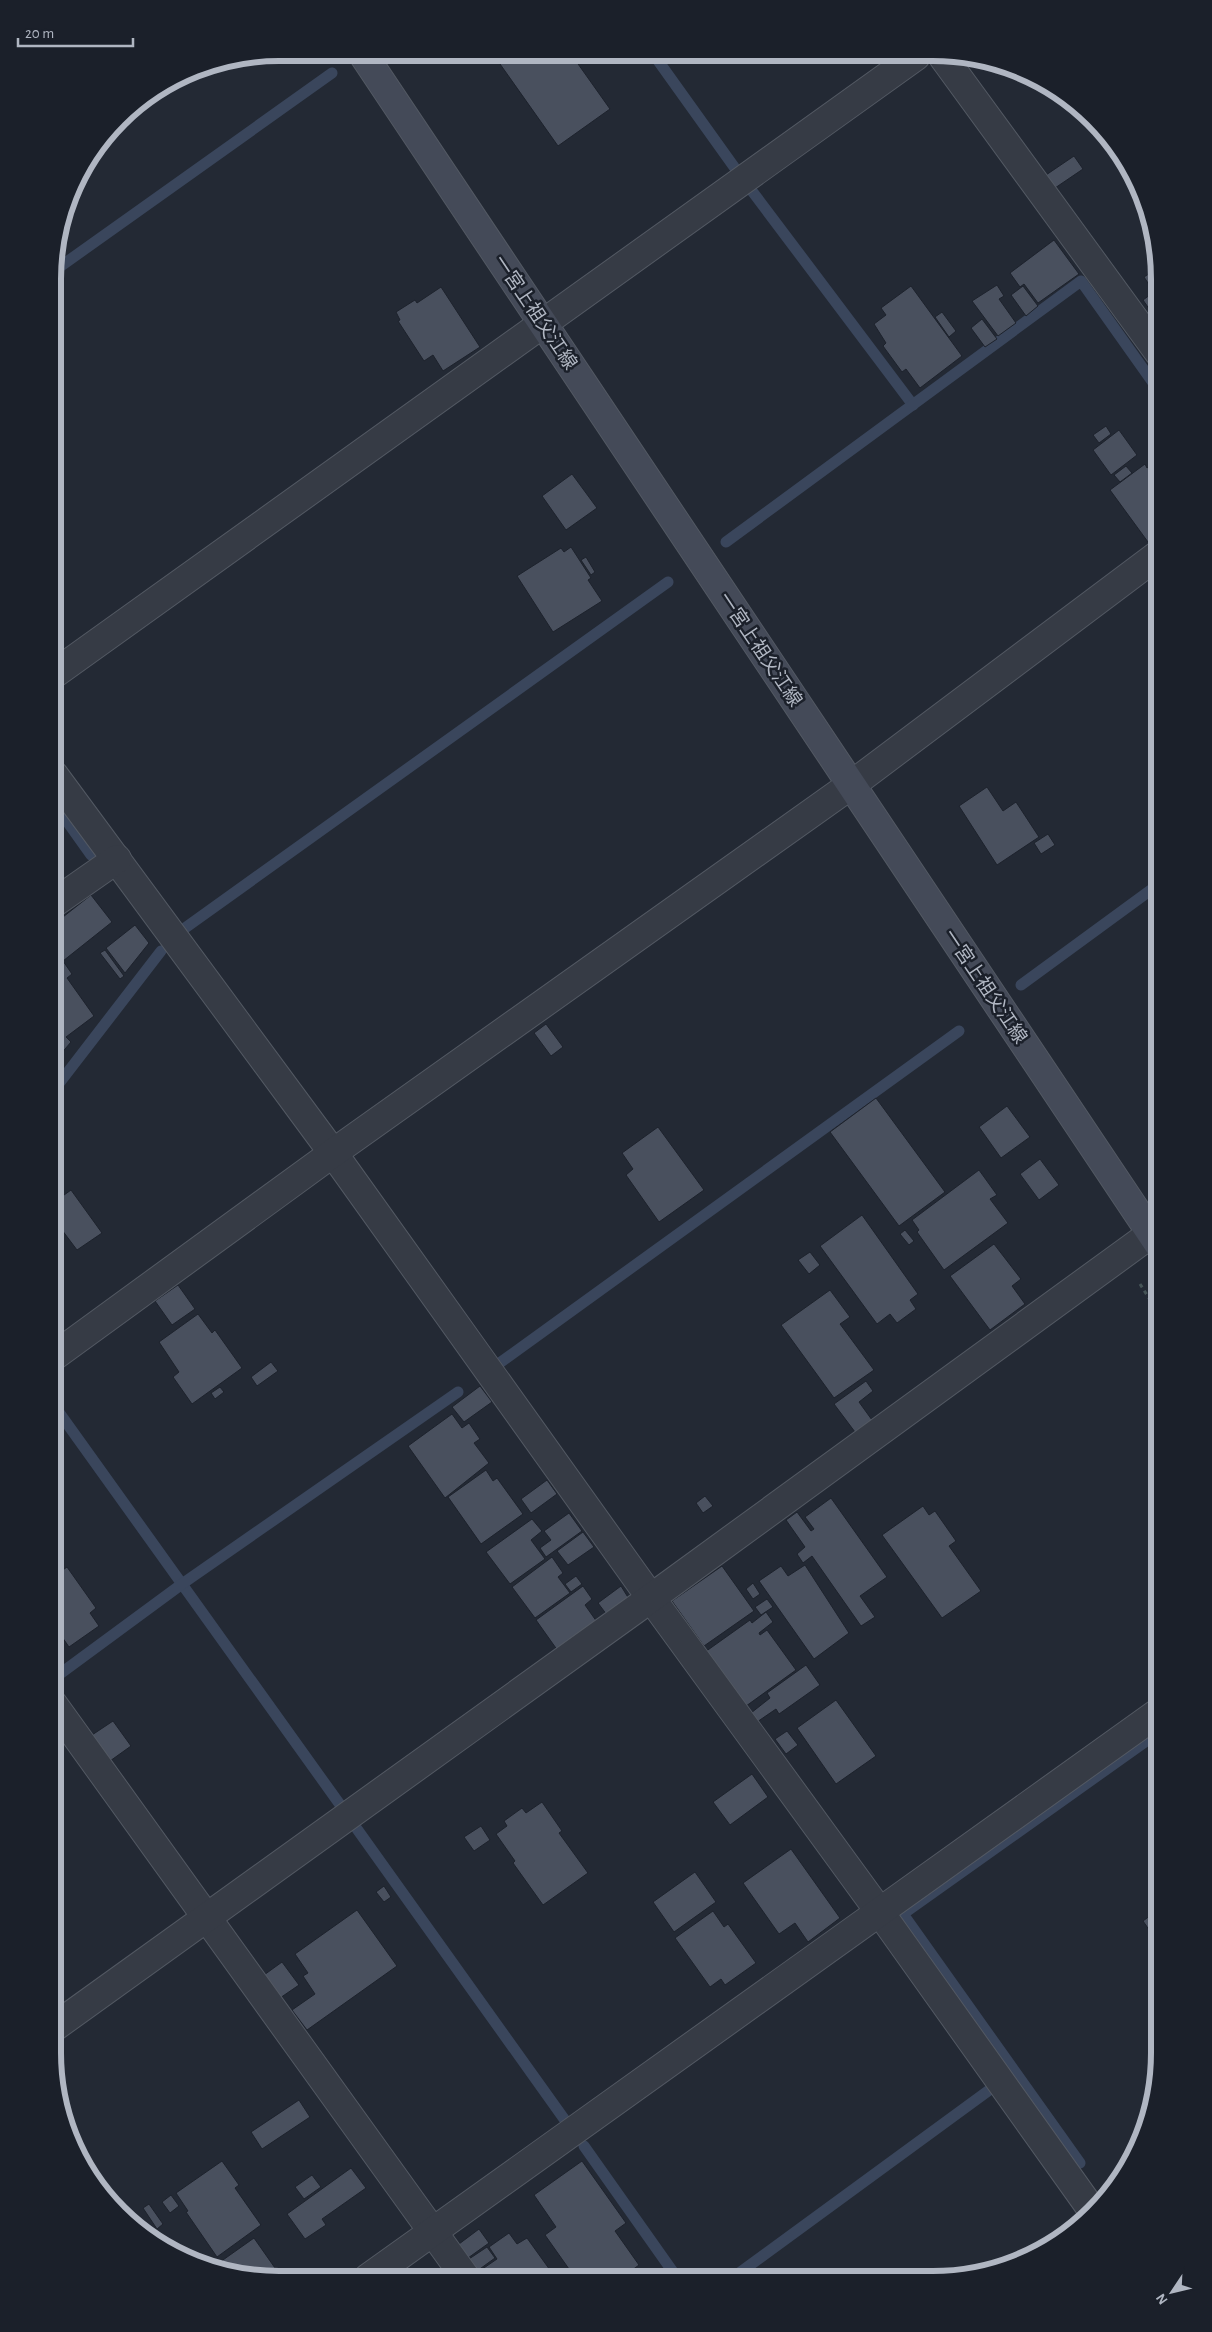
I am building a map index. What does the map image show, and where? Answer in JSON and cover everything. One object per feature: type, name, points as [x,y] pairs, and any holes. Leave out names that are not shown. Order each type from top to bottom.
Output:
[{"type":"main road","name":"一宮上祖父江線","points":[[367,61],[851,784],[1151,1227]]},
{"type":"street","points":[[61,669],[909,61]]},
{"type":"street","points":[[947,62],[1151,341]]},
{"type":"street","points":[[61,1351],[334,1153],[851,784],[1151,560]]},
{"type":"street","points":[[61,784],[334,1153],[651,1598],[880,1911],[1089,2205]]},
{"type":"street","points":[[61,898],[117,859]]},
{"type":"street","points":[[61,2022],[1151,1240]]},
{"type":"street","points":[[61,1715],[461,2271]]},
{"type":"street","points":[[377,2271],[1151,1718]]},
{"type":"building","points":[[504,61],[576,61],[610,109],[558,146],[500,64]]},
{"type":"building","points":[[1074,156],[1083,169],[1055,188],[1046,175]]},
{"type":"building","points":[[1054,240],[1079,274],[1038,303],[1024,284],[1020,287],[1010,273]]},
{"type":"building","points":[[1151,273],[1151,288],[1144,277]]},
{"type":"building","points":[[997,285],[1004,296],[999,299],[1016,323],[998,336],[972,301]]},
{"type":"building","points":[[911,286],[962,356],[920,388],[906,369],[902,372],[883,346],[886,343],[874,324],[886,315],[881,308]]},
{"type":"building","points":[[1023,286],[1038,306],[1026,316],[1011,295]]},
{"type":"building","points":[[441,287],[480,347],[443,371],[433,355],[424,361],[398,321],[400,320],[396,312],[415,300],[417,303]]},
{"type":"building","points":[[1151,294],[1151,312],[1143,300]]},
{"type":"building","points":[[942,312],[956,331],[949,337],[935,317]]},
{"type":"building","points":[[982,319],[997,339],[985,347],[971,328]]},
{"type":"building","points":[[1106,426],[1111,434],[1099,443],[1093,435]]},
{"type":"building","points":[[1119,430],[1137,455],[1111,475],[1093,450]]},
{"type":"building","points":[[1145,464],[1147,468],[1151,465],[1151,540],[1148,542],[1110,490]]},
{"type":"building","points":[[1126,466],[1132,473],[1120,482],[1114,475]]},
{"type":"building","points":[[572,474],[597,508],[566,530],[542,496]]},
{"type":"building","points":[[571,547],[591,578],[588,580],[602,601],[553,632],[517,576],[561,548],[564,552]]},
{"type":"building","points":[[586,557],[595,572],[591,575],[581,560]]},
{"type":"building","points":[[987,787],[1003,811],[1016,802],[1039,837],[997,865],[959,806]]},
{"type":"building","points":[[1048,834],[1055,845],[1041,854],[1034,843]]},
{"type":"building","points":[[91,895],[112,922],[63,961],[72,974],[67,978],[94,1016],[66,1037],[71,1042],[61,1054],[61,919]]},
{"type":"building","points":[[135,925],[149,943],[125,973],[106,948]]},
{"type":"building","points":[[105,950],[124,976],[120,979],[100,953]]},
{"type":"building","points":[[546,1024],[563,1047],[551,1056],[534,1033]]},
{"type":"building","points":[[876,1098],[945,1192],[899,1226],[830,1132]]},
{"type":"building","points":[[1007,1106],[1030,1137],[1001,1158],[979,1127]]},
{"type":"building","points":[[658,1127],[704,1190],[659,1222],[626,1175],[633,1169],[622,1153]]},
{"type":"building","points":[[1040,1159],[1059,1185],[1039,1200],[1020,1174]]},
{"type":"building","points":[[979,1170],[997,1195],[990,1199],[1008,1223],[944,1270],[917,1232],[919,1230],[912,1220]]},
{"type":"building","points":[[71,1190],[102,1233],[77,1250],[61,1229],[61,1197]]},
{"type":"building","points":[[862,1215],[918,1294],[910,1300],[916,1309],[897,1323],[890,1314],[877,1324],[820,1246]]},
{"type":"building","points":[[905,1230],[914,1241],[909,1245],[900,1234]]},
{"type":"building","points":[[994,1244],[1021,1279],[1012,1286],[1025,1304],[990,1330],[950,1276]]},
{"type":"building","points":[[810,1252],[820,1265],[809,1274],[798,1260]]},
{"type":"building","points":[[178,1285],[195,1309],[172,1325],[155,1301]]},
{"type":"building","points":[[830,1290],[850,1317],[840,1324],[874,1370],[834,1398],[781,1325]]},
{"type":"building","points":[[198,1314],[212,1333],[215,1330],[242,1368],[192,1404],[173,1377],[179,1372],[159,1342]]},
{"type":"building","points":[[271,1362],[278,1371],[257,1386],[251,1377]]},
{"type":"building","points":[[866,1381],[873,1391],[859,1402],[872,1420],[855,1432],[834,1404]]},
{"type":"building","points":[[480,1386],[492,1402],[464,1422],[452,1407]]},
{"type":"building","points":[[220,1387],[224,1392],[215,1399],[211,1393]]},
{"type":"building","points":[[452,1414],[462,1428],[469,1423],[480,1439],[474,1443],[489,1463],[445,1498],[408,1446]]},
{"type":"building","points":[[486,1470],[493,1481],[497,1478],[523,1514],[481,1544],[448,1497]]},
{"type":"building","points":[[547,1480],[557,1494],[531,1513],[521,1499]]},
{"type":"building","points":[[705,1496],[713,1506],[703,1513],[696,1503]]},
{"type":"building","points":[[831,1498],[887,1577],[860,1596],[875,1617],[861,1626],[812,1556],[803,1563],[797,1554],[805,1547],[786,1520],[797,1512],[811,1531],[814,1529],[805,1517]]},
{"type":"building","points":[[923,1506],[929,1515],[935,1511],[956,1541],[949,1546],[981,1591],[942,1618],[882,1535]]},
{"type":"building","points":[[569,1513],[582,1531],[546,1557],[540,1548],[551,1540],[544,1531]]},
{"type":"building","points":[[532,1519],[542,1531],[531,1540],[545,1559],[510,1584],[486,1552]]},
{"type":"building","points":[[583,1532],[594,1547],[568,1565],[557,1551]]},
{"type":"building","points":[[552,1557],[563,1573],[558,1577],[570,1593],[535,1618],[512,1587]]},
{"type":"building","points":[[805,1565],[849,1633],[814,1659],[759,1581],[781,1566],[788,1576]]},
{"type":"building","points":[[722,1566],[754,1611],[704,1646],[672,1601]]},
{"type":"building","points":[[67,1567],[96,1608],[90,1613],[99,1626],[69,1647],[61,1635],[61,1571]]},
{"type":"building","points":[[576,1576],[582,1584],[571,1592],[565,1584]]},
{"type":"building","points":[[753,1583],[760,1594],[753,1599],[746,1589]]},
{"type":"building","points":[[583,1586],[592,1599],[585,1605],[597,1622],[558,1651],[536,1620]]},
{"type":"building","points":[[621,1586],[629,1599],[607,1615],[598,1603]]},
{"type":"building","points":[[767,1599],[773,1607],[761,1615],[755,1607]]},
{"type":"building","points":[[766,1612],[773,1622],[759,1633],[760,1635],[767,1630],[796,1670],[742,1709],[705,1652],[750,1620],[752,1623]]},
{"type":"building","points":[[806,1665],[820,1685],[779,1714],[776,1709],[757,1722],[751,1713],[770,1698],[767,1693]]},
{"type":"building","points":[[836,1700],[876,1756],[836,1784],[797,1728]]},
{"type":"building","points":[[113,1721],[131,1746],[110,1761],[92,1735]]},
{"type":"building","points":[[787,1731],[798,1745],[786,1754],[775,1739]]},
{"type":"building","points":[[752,1774],[768,1797],[730,1825],[713,1802]]},
{"type":"building","points":[[542,1802],[562,1831],[559,1833],[588,1873],[543,1905],[513,1863],[515,1861],[496,1834],[507,1826],[504,1821],[522,1808],[526,1813]]},
{"type":"building","points":[[481,1826],[490,1840],[474,1851],[464,1837]]},
{"type":"building","points":[[791,1849],[840,1918],[808,1942],[795,1923],[779,1934],[743,1883]]},
{"type":"building","points":[[695,1872],[716,1902],[674,1932],[653,1902]]},
{"type":"building","points":[[384,1886],[391,1897],[384,1902],[376,1892]]},
{"type":"building","points":[[357,1910],[397,1966],[307,2030],[292,2010],[315,1994],[303,1976],[308,1973],[295,1954]]},
{"type":"building","points":[[713,1911],[724,1927],[728,1924],[756,1963],[725,1985],[721,1979],[710,1987],[675,1938]]},
{"type":"building","points":[[1151,1915],[1151,1932],[1143,1921]]},
{"type":"building","points":[[282,1962],[299,1985],[280,1998],[264,1975]]},
{"type":"building","points":[[299,2100],[310,2117],[262,2149],[251,2132]]},
{"type":"building","points":[[222,2161],[239,2185],[235,2188],[261,2225],[217,2257],[186,2212],[188,2211],[176,2193]]},
{"type":"building","points":[[582,2161],[626,2223],[615,2231],[639,2265],[631,2271],[566,2271],[569,2269],[545,2235],[556,2227],[534,2195]]},
{"type":"building","points":[[351,2168],[366,2188],[322,2219],[326,2225],[305,2239],[287,2214]]},
{"type":"building","points":[[312,2175],[321,2187],[304,2199],[295,2187]]},
{"type":"building","points":[[171,2195],[179,2206],[170,2213],[162,2202]]},
{"type":"building","points":[[149,2204],[163,2224],[157,2229],[143,2208]]},
{"type":"building","points":[[479,2229],[489,2243],[468,2258],[459,2244]]},
{"type":"building","points":[[509,2233],[517,2244],[527,2238],[551,2271],[479,2271],[497,2259],[489,2247]]},
{"type":"building","points":[[254,2238],[277,2271],[237,2267],[220,2262]]},
{"type":"building","points":[[487,2247],[495,2258],[477,2271],[469,2259]]},
{"type":"waterway","points":[[658,61],[737,171]]},
{"type":"waterway","points":[[62,265],[332,73]]},
{"type":"waterway","points":[[752,191],[913,405]]},
{"type":"waterway","points":[[726,542],[1081,281],[1151,380]]},
{"type":"waterway","points":[[185,928],[668,582]]},
{"type":"waterway","points":[[61,813],[91,855]]},
{"type":"waterway","points":[[1021,985],[1151,890]]},
{"type":"waterway","points":[[61,1081],[161,951]]},
{"type":"waterway","points":[[501,1362],[959,1031]]},
{"type":"waterway","points":[[61,1673],[182,1584],[458,1392]]},
{"type":"waterway","points":[[61,1415],[341,1806]]},
{"type":"waterway","points":[[1080,2163],[903,1914],[1151,1738]]},
{"type":"waterway","points":[[357,1829],[567,2123]]},
{"type":"waterway","points":[[742,2271],[988,2091]]},
{"type":"waterway","points":[[584,2146],[672,2271]]}]
